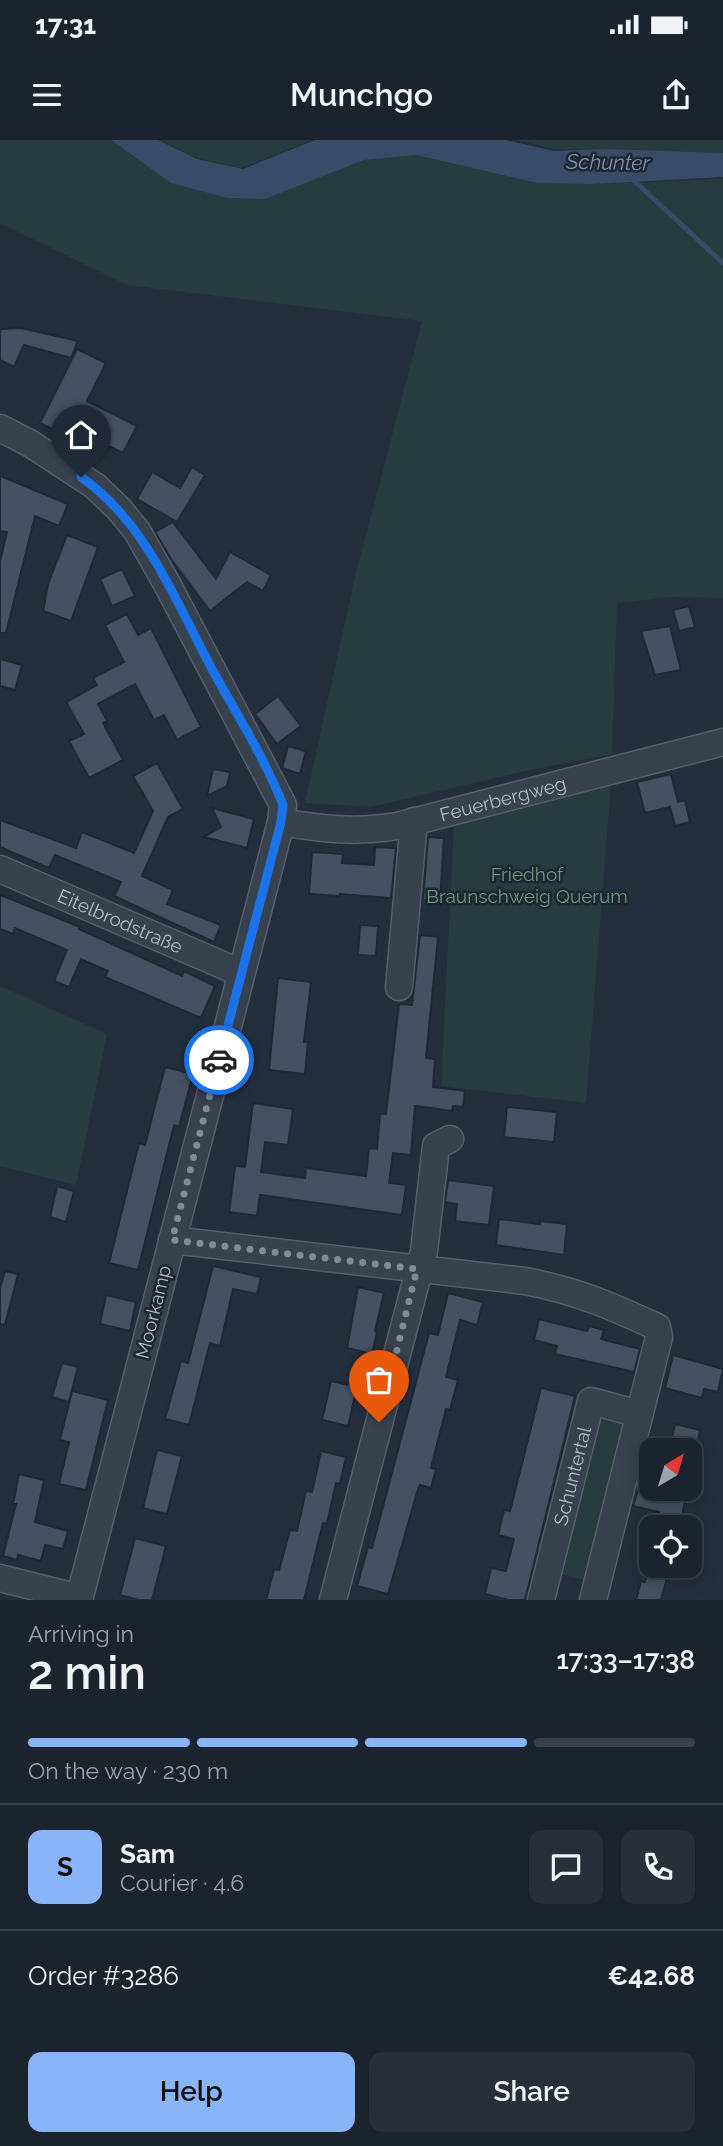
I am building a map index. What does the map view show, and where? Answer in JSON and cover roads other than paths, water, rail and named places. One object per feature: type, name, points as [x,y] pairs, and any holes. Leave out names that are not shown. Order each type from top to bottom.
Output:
[{"type":"street","points":[[0,428],[31,444],[95,486],[137,531],[280,798],[283,805],[281,822]]},
{"type":"street","name":"Feuerbergweg","points":[[281,822],[343,831],[368,831],[723,742]]},
{"type":"street","points":[[399,987],[414,821]]},
{"type":"street","name":"Moorkamp","points":[[80,1599],[281,822]]},
{"type":"street","name":"Eitelbrodstraße","points":[[0,869],[241,974]]},
{"type":"street","points":[[333,1600],[417,1269],[424,1251],[436,1146],[450,1139]]},
{"type":"street","points":[[172,1240],[526,1281],[563,1288],[593,1298],[657,1327],[659,1337],[593,1600]]},
{"type":"street","name":"Schuntertal","points":[[541,1600],[591,1401],[639,1414]]},
{"type":"street","points":[[0,1577],[80,1599]]},
{"type":"water","name":"Schunter","points":[[111,140],[158,140],[197,159],[243,169],[315,140],[506,140],[554,151],[605,149],[723,153],[723,177],[592,184],[537,183],[416,155],[364,160],[265,199],[227,198],[171,183]]},
{"type":"waterway","name":"Schunter","points":[[630,177],[723,263]]},
{"type":"park label","name":"Friedhof Braunschweig Querum","points":[[527,885]]}]
